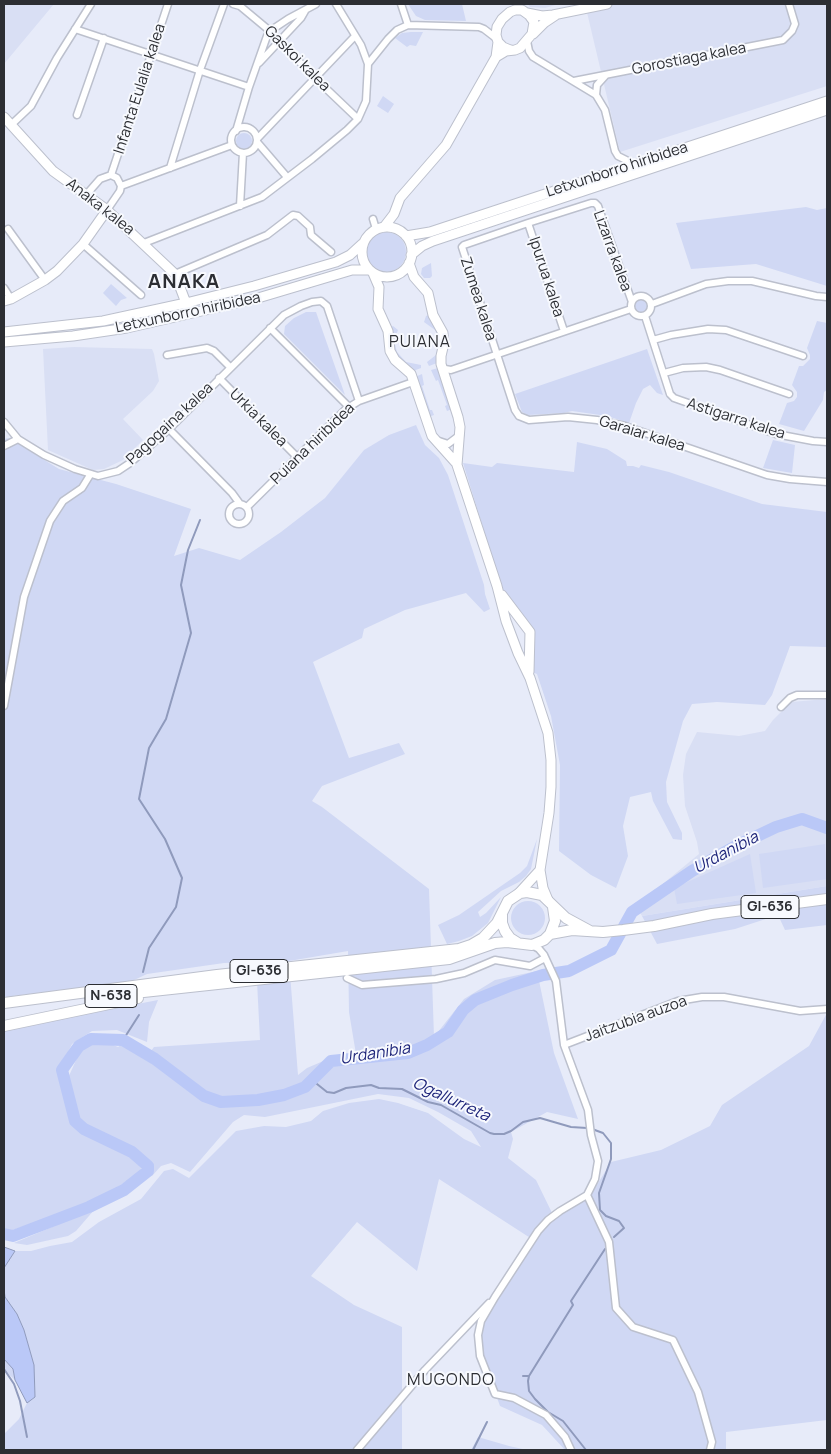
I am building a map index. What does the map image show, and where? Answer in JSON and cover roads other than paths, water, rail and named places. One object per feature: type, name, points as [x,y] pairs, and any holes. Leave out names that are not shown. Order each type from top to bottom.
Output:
[{"type":"main road","name":"GI-636","points":[[4,1003],[217,975],[447,951],[471,945],[483,938],[497,923],[508,901],[519,894],[527,892],[535,892],[574,923],[590,931]]},
{"type":"main road","name":"GI-636","points":[[4,1026],[217,983],[449,959],[495,943],[532,945],[561,931],[610,932],[712,914],[827,899]]},
{"type":"main road","points":[[549,936],[555,921],[550,903]]},
{"type":"main road","points":[[502,915],[505,931],[518,943]]},
{"type":"main road","name":"N-638","points":[[4,1008],[217,983]]},
{"type":"street","points":[[7,128],[31,106],[90,4]]},
{"type":"street","name":"Infanta Eulalia kalea","points":[[114,177],[168,4]]},
{"type":"street","points":[[170,168],[200,70],[224,4]]},
{"type":"street","name":"Gaskoi kalea","points":[[233,4],[240,6],[270,31],[315,78],[358,118]]},
{"type":"street","points":[[316,4],[288,19],[270,31],[267,36],[248,87],[236,131],[231,139],[232,145],[236,150],[243,153],[252,151],[257,140],[355,36]]},
{"type":"street","points":[[144,242],[262,196],[312,160],[358,118],[366,101],[368,64],[355,36],[336,4]]},
{"type":"street","points":[[401,4],[408,25]]},
{"type":"street","points":[[380,228],[394,214],[400,198],[446,145],[496,57],[498,41],[496,32],[499,23],[514,4]]},
{"type":"street","points":[[507,14],[515,10],[524,9],[542,16],[607,4]]},
{"type":"street","name":"Gorostiaga kalea","points":[[574,81],[782,40],[792,31],[795,24],[789,4]]},
{"type":"street","points":[[524,9],[534,22],[529,51],[533,57],[596,95],[605,110],[615,151],[618,156],[626,160],[629,166]]},
{"type":"street","points":[[256,65],[301,18],[306,10]]},
{"type":"street","points":[[496,57],[510,50],[520,48],[544,23],[558,14]]},
{"type":"street","points":[[368,64],[388,38],[397,30],[408,25],[484,29],[499,23]]},
{"type":"street","points":[[75,29],[248,87]]},
{"type":"street","points":[[484,29],[503,47],[510,50]]},
{"type":"street","points":[[77,115],[104,38]]},
{"type":"street","points":[[596,95],[597,85],[606,75]]},
{"type":"street","name":"Letxunborro hiribidea","points":[[403,233],[430,232],[827,101]]},
{"type":"street","name":"Letxunborro hiribidea","points":[[410,259],[422,246],[433,241],[827,110]]},
{"type":"street","name":"Anaka kalea","points":[[4,117],[7,128],[53,171],[107,210],[144,242],[175,274],[186,304]]},
{"type":"street","points":[[236,131],[245,128],[251,130],[287,177]]},
{"type":"street","points":[[121,186],[232,145]]},
{"type":"street","points":[[240,206],[243,153]]},
{"type":"street","points":[[86,195],[100,179],[114,177],[121,186]]},
{"type":"street","points":[[4,288],[7,300],[45,280],[70,259],[107,210],[120,191],[121,186]]},
{"type":"street","name":"Letxunborro hiribidea","points":[[464,244],[591,203]]},
{"type":"street","name":"Lizarra kalea","points":[[591,203],[598,206],[631,306]]},
{"type":"street","points":[[394,214],[410,243],[410,259],[414,277],[428,293],[433,315],[443,333],[444,343],[440,356],[441,364],[458,417],[460,435],[457,465]]},
{"type":"street","points":[[175,274],[268,235],[293,215],[298,216],[310,226],[311,235],[331,252]]},
{"type":"street","points":[[373,219],[380,228]]},
{"type":"street","name":"Ipurua kalea","points":[[528,223],[564,331]]},
{"type":"street","points":[[403,233],[392,227],[380,228],[369,233],[362,244],[362,259],[379,287],[378,309],[388,332],[390,351],[395,360],[409,372],[430,433],[457,465],[497,586],[506,621],[530,678],[548,733],[551,760],[549,813],[540,870],[543,888],[550,903]]},
{"type":"street","points":[[8,229],[45,280]]},
{"type":"street","points":[[82,244],[141,295]]},
{"type":"street","name":"Letxunborro hiribidea","points":[[4,332],[103,321],[186,304],[336,262],[350,255],[362,244]]},
{"type":"street","name":"Zumea kalea","points":[[464,244],[462,252],[496,354]]},
{"type":"street","points":[[371,271],[383,276],[391,276],[404,270],[410,259]]},
{"type":"street","name":"Letxunborro hiribidea","points":[[4,342],[104,332],[258,298],[352,270],[371,271]]},
{"type":"street","points":[[652,304],[706,284],[728,281],[752,280],[816,296],[827,296]]},
{"type":"street","points":[[446,380],[447,374],[451,370],[631,306],[636,297],[648,298],[652,304],[650,312],[645,316],[638,316],[631,306]]},
{"type":"street","name":"Pagogaina kalea","points":[[4,422],[18,439],[44,455],[90,475],[105,476],[118,471],[130,463],[169,429],[284,315],[300,306],[321,301],[327,306],[359,401]]},
{"type":"street","points":[[186,304],[196,313]]},
{"type":"street","name":"Astigarra kalea","points":[[645,316],[670,394],[674,398],[776,434],[827,442]]},
{"type":"street","points":[[270,328],[349,407]]},
{"type":"street","points":[[653,340],[708,329],[726,330],[803,356]]},
{"type":"street","points":[[167,355],[207,348],[214,350],[230,367]]},
{"type":"street","name":"Garaiar kalea","points":[[496,354],[515,410],[524,419],[568,416],[597,420],[625,426],[767,475],[827,482]]},
{"type":"street","points":[[441,364],[445,369],[451,370]]},
{"type":"street","points":[[664,373],[682,368],[706,366],[789,394]]},
{"type":"street","name":"Urkia kalea","points":[[219,378],[297,458]]},
{"type":"street","name":"Puiana hiribidea","points":[[247,508],[349,407],[359,401],[413,382]]},
{"type":"street","points":[[169,429],[232,493],[240,504],[247,508],[250,514],[248,521],[234,524],[230,518],[229,511],[233,506],[240,504]]},
{"type":"street","points":[[4,431],[12,433]]},
{"type":"street","points":[[430,433],[446,444],[460,435]]},
{"type":"street","points":[[4,446],[18,439]]},
{"type":"street","points":[[4,706],[24,597],[50,521],[62,501],[82,488],[90,475]]},
{"type":"street","points":[[497,586],[510,607],[527,625],[530,632],[530,678]]},
{"type":"street","points":[[506,621],[517,620],[527,625]]},
{"type":"street","points":[[518,653],[525,650],[530,642]]},
{"type":"street","points":[[781,707],[790,698],[798,695],[827,695]]},
{"type":"street","points":[[519,894],[540,870]]},
{"type":"street","points":[[546,959],[544,946],[549,936]]},
{"type":"street","points":[[532,945],[539,949],[546,959]]},
{"type":"street","points":[[347,978],[362,985],[436,979],[464,973],[495,960],[530,966],[546,959]]},
{"type":"street","name":"Jaitzubia auzoa","points":[[546,959],[556,981],[564,1045],[587,1105],[593,1142],[597,1154],[598,1167],[595,1179],[587,1195]]},
{"type":"street","name":"Jaitzubia auzoa","points":[[564,1045],[678,1001],[702,997],[724,998],[800,1011],[827,1009]]},
{"type":"street","points":[[571,1450],[565,1437],[546,1415],[514,1398],[495,1394],[480,1356],[478,1342],[481,1321],[495,1296],[538,1231],[560,1211],[587,1195],[609,1242],[616,1308],[633,1327],[674,1340],[698,1392],[712,1442],[710,1450]]},
{"type":"street","points":[[357,1450],[426,1370],[495,1296]]},
{"type":"water","points":[[4,1247],[15,1251],[4,1268]]},
{"type":"water","points":[[4,1289],[5,1297],[17,1314],[24,1330],[34,1365],[35,1397],[27,1403],[15,1380],[13,1369],[4,1359]]},
{"type":"waterway","points":[[143,972],[149,948],[176,907],[182,878],[165,839],[139,799],[149,748],[166,719],[191,633],[181,585],[188,550],[200,520]]},
{"type":"waterway","name":"Urdanibia","points":[[4,1234],[13,1236],[89,1207],[124,1190],[148,1171],[148,1166],[132,1152],[84,1129],[75,1121],[62,1070],[79,1046],[91,1039],[123,1040],[155,1059],[204,1096],[221,1102],[258,1100],[284,1095],[305,1087],[331,1061],[408,1053],[427,1045],[448,1032],[463,1010],[475,1000],[543,975],[569,971],[611,950],[632,912],[692,871],[736,846],[776,827],[802,819],[827,828]]},
{"type":"waterway","points":[[123,1040],[139,1015]]},
{"type":"waterway","name":"Ogallurreta","points":[[312,1080],[327,1092],[334,1093],[346,1088],[371,1085],[379,1088],[402,1089],[428,1102],[441,1105],[494,1134],[504,1134],[523,1122],[540,1118],[571,1127],[587,1128]]},
{"type":"waterway","name":"Ogallurreta","points":[[592,1129],[603,1133],[611,1143],[611,1159],[599,1193],[600,1210],[606,1216],[619,1221],[624,1228],[614,1237]]},
{"type":"waterway","name":"Ogallurreta","points":[[586,1450],[563,1421],[548,1412],[535,1399],[529,1391],[528,1381],[529,1376],[573,1305],[571,1301],[605,1249]]},
{"type":"waterway","points":[[4,1369],[14,1384],[20,1401],[27,1437]]},
{"type":"waterway","name":"Ogallurreta","points":[[523,1376],[529,1376]]},
{"type":"waterway","name":"Ogallurreta","points":[[473,1450],[487,1422]]},
{"type":"district","name":"ANAKA","points":[[184,282]]},
{"type":"district","name":"PUIANA","points":[[420,343]]},
{"type":"district","name":"MUGONDO","points":[[451,1381]]}]
